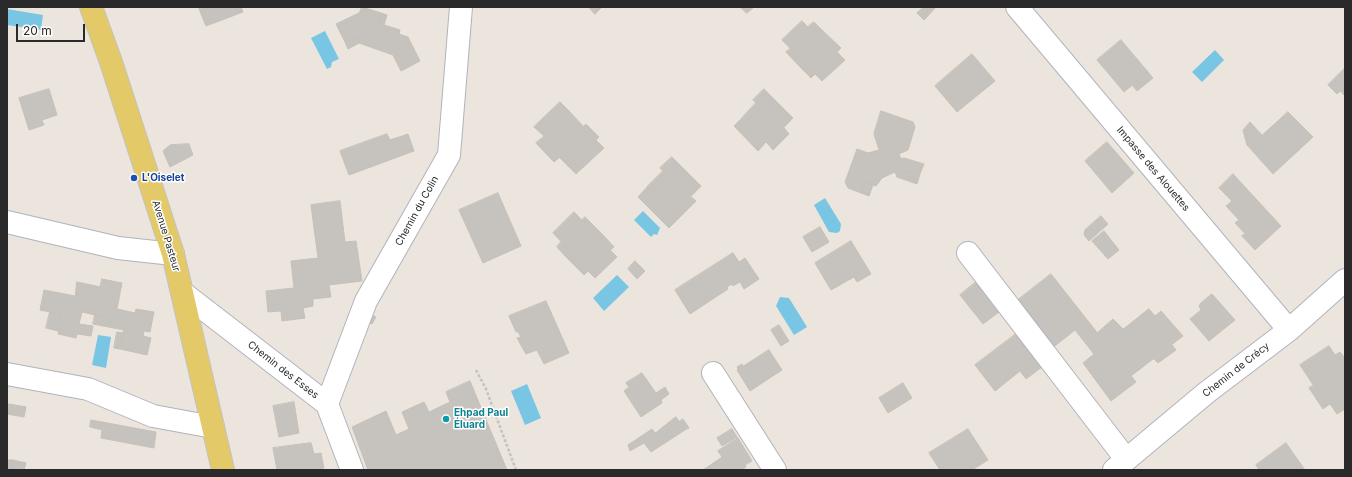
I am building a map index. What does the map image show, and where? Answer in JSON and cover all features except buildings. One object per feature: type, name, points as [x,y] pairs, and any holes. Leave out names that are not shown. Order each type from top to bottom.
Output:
[{"type":"main road","name":"Avenue Pasteur","points":[[91,7],[111,62],[173,254],[223,470]]},
{"type":"street","name":"Chemin du Colin","points":[[327,404],[366,301],[449,155],[461,7]]},
{"type":"street","name":"Impasse des Alouettes","points":[[1017,7],[1289,330]]},
{"type":"street","points":[[7,222],[118,248],[173,254]]},
{"type":"street","name":"Chemin de Crécy","points":[[968,253],[1120,465],[1206,393],[1343,287]]},
{"type":"street","name":"Chemin des Esses","points":[[183,293],[327,404],[352,470]]},
{"type":"street","points":[[713,373],[775,470]]},
{"type":"street","points":[[7,374],[88,390],[153,416],[213,427]]},
{"type":"path","points":[[476,370],[486,390],[516,470]]},
{"type":"water","points":[[7,9],[43,15],[41,30],[7,25]]},
{"type":"water","points":[[325,31],[339,59],[332,62],[331,67],[327,69],[311,38]]},
{"type":"water","points":[[1215,50],[1224,60],[1202,82],[1192,72]]},
{"type":"water","points":[[825,198],[841,224],[840,231],[837,233],[829,232],[814,205]]},
{"type":"water","points":[[643,211],[660,228],[657,235],[654,234],[651,237],[634,220]]},
{"type":"water","points":[[617,275],[629,287],[604,311],[593,298]]},
{"type":"water","points":[[780,297],[789,298],[807,327],[794,335],[776,306]]},
{"type":"water","points":[[98,335],[111,337],[106,368],[92,365]]},
{"type":"water","points":[[527,384],[541,418],[525,425],[511,391]]},
{"type":"place","name":"L'Oiselet","points":[[134,178]]},
{"type":"place","name":"Ehpad Paul Éluard","points":[[446,419]]}]
